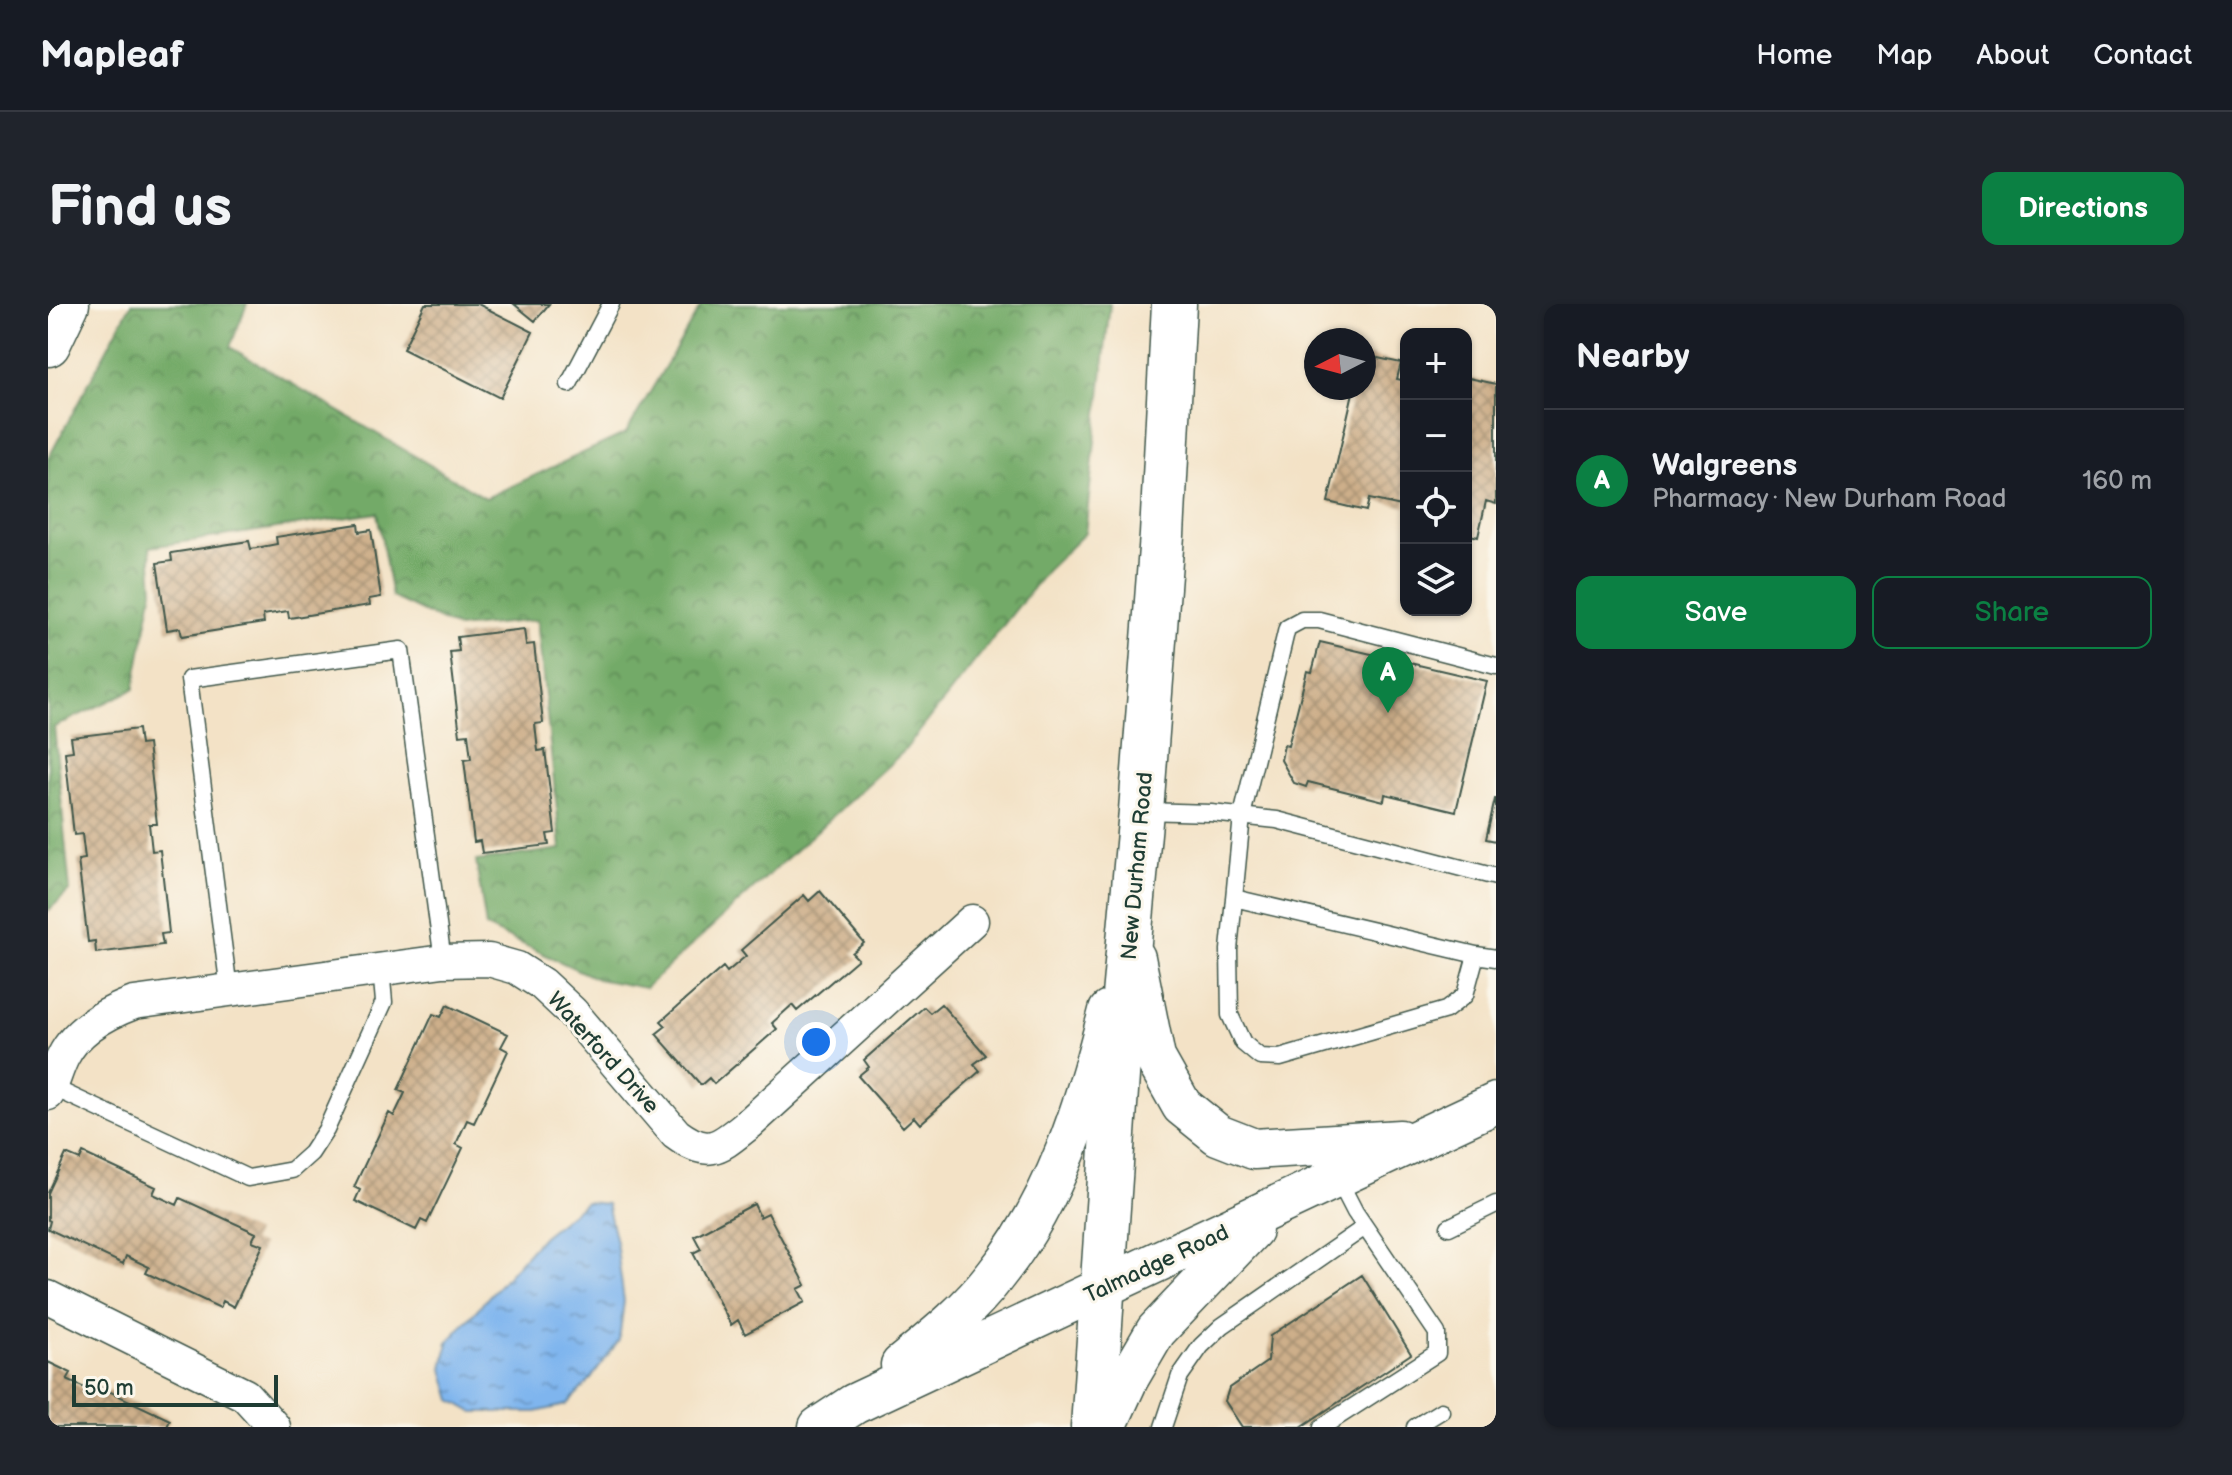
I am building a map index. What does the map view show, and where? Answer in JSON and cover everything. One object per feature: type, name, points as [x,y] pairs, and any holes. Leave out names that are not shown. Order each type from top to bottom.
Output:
[{"type":"main road","points":[[48,344],[67,304]]},
{"type":"main road","name":"New Durham Road","points":[[1093,1427],[1105,1288],[1118,1061],[1162,535],[1174,304]]},
{"type":"street","name":"Waterford Drive","points":[[50,1090],[63,1055],[83,1032],[113,1011],[158,999],[443,961],[489,960],[517,968],[542,984],[572,1012],[676,1134],[692,1146],[707,1148],[720,1145],[751,1122],[972,921]]},
{"type":"street","points":[[1130,930],[1155,1058],[1182,1106],[1218,1135],[1254,1149],[1424,1138]]},
{"type":"street","points":[[854,1404],[951,1324],[994,1277],[1035,1217],[1088,1093],[1130,930]]},
{"type":"street","name":"Talmadge Road","points":[[819,1427],[854,1404],[1496,1103]]},
{"type":"street","points":[[1106,1427],[1128,1379],[1156,1331],[1230,1251],[1273,1210]]},
{"type":"street","points":[[48,1297],[245,1395],[274,1427]]},
{"type":"lane","points":[[569,384],[611,304]]},
{"type":"lane","points":[[1476,955],[1465,995],[1446,1010],[1293,1055],[1260,1057],[1243,1043],[1230,1015],[1229,950],[1242,816],[1287,628],[1302,620],[1319,620],[1496,666]]},
{"type":"lane","points":[[229,990],[189,679],[401,650],[443,961]]},
{"type":"lane","points":[[1141,811],[1277,820],[1496,877]]},
{"type":"lane","points":[[1234,898],[1496,958]]},
{"type":"lane","points":[[50,1090],[248,1178],[292,1170],[311,1153],[326,1130],[384,1002],[381,969]]},
{"type":"lane","points":[[1322,1427],[1437,1353],[1437,1333],[1365,1227],[1338,1179]]},
{"type":"lane","points":[[1449,1227],[1496,1204]]},
{"type":"lane","points":[[1163,1427],[1180,1376],[1201,1346],[1222,1326],[1365,1227]]},
{"type":"lane","points":[[1415,1427],[1441,1411]]},
{"type":"green space","points":[[131,304],[247,304],[230,347],[486,498],[626,433],[702,304],[1110,304],[1085,533],[1047,570],[904,751],[645,988],[597,979],[486,927],[476,861],[561,849],[537,620],[457,628],[392,597],[377,513],[150,547],[153,590],[134,689],[54,727],[70,890],[48,911],[48,459]]},
{"type":"water","points":[[586,1202],[607,1204],[624,1301],[619,1340],[588,1382],[566,1405],[536,1412],[473,1412],[452,1400],[443,1369],[448,1342],[543,1236]]},
{"type":"building","points":[[425,304],[478,304],[533,332],[500,398],[403,349]]},
{"type":"building","points":[[514,304],[549,304],[535,321]]},
{"type":"building","points":[[1376,358],[1400,363],[1397,379],[1400,380],[1400,506],[1369,499],[1366,511],[1328,502],[1351,400],[1376,400]]},
{"type":"building","points":[[1472,379],[1496,384],[1496,504],[1486,501],[1478,537],[1472,536]]},
{"type":"building","points":[[358,524],[359,532],[371,530],[381,597],[369,599],[370,605],[289,618],[288,611],[263,615],[264,623],[182,636],[180,628],[167,630],[157,563],[172,561],[171,553],[249,541],[251,549],[277,544],[276,537]]},
{"type":"building","points":[[524,629],[526,645],[534,644],[543,723],[535,724],[538,751],[545,750],[555,833],[547,834],[549,845],[482,853],[480,841],[474,842],[464,760],[471,759],[468,734],[460,735],[450,652],[459,651],[457,637]]},
{"type":"building","points":[[1320,642],[1487,681],[1456,811],[1385,794],[1384,801],[1308,782],[1306,787],[1294,783],[1281,760],[1284,745],[1288,746],[1307,671],[1312,672]]},
{"type":"building","points":[[138,729],[140,745],[148,744],[157,824],[149,824],[152,851],[160,850],[169,933],[161,934],[163,945],[96,953],[95,941],[88,942],[78,860],[85,859],[82,834],[74,835],[65,752],[73,751],[71,737]]},
{"type":"building","points":[[1496,799],[1496,841],[1486,839]]},
{"type":"building","points":[[820,891],[864,943],[852,953],[858,959],[797,1011],[792,1005],[772,1023],[777,1029],[714,1084],[709,1078],[701,1085],[656,1034],[666,1026],[661,1021],[723,967],[727,972],[746,956],[741,950],[804,895],[809,901]]},
{"type":"building","points":[[941,1004],[986,1055],[974,1064],[980,1071],[920,1124],[914,1117],[903,1127],[858,1076],[869,1067],[864,1060],[924,1007],[930,1013]]},
{"type":"building","points":[[447,1005],[508,1034],[501,1047],[508,1051],[474,1123],[467,1120],[456,1144],[463,1148],[427,1223],[421,1220],[416,1230],[355,1201],[360,1190],[354,1187],[389,1113],[394,1116],[405,1093],[398,1090],[433,1014],[441,1017]]},
{"type":"building","points":[[83,1153],[156,1187],[153,1194],[177,1205],[180,1198],[256,1233],[252,1241],[263,1245],[234,1307],[223,1301],[220,1308],[146,1273],[149,1267],[126,1256],[123,1264],[48,1229],[48,1193],[66,1154],[80,1160]]},
{"type":"building","points":[[754,1204],[760,1217],[768,1213],[806,1285],[798,1289],[805,1302],[745,1334],[738,1320],[731,1325],[693,1253],[701,1249],[694,1236]]},
{"type":"building","points":[[1362,1275],[1411,1354],[1301,1427],[1242,1427],[1225,1401],[1229,1388],[1268,1361],[1270,1336]]},
{"type":"building","points":[[48,1362],[71,1373],[67,1380],[91,1391],[94,1384],[170,1420],[167,1427],[48,1427]]},
{"type":"place","name":"Walgreens","points":[[1388,713]]}]
